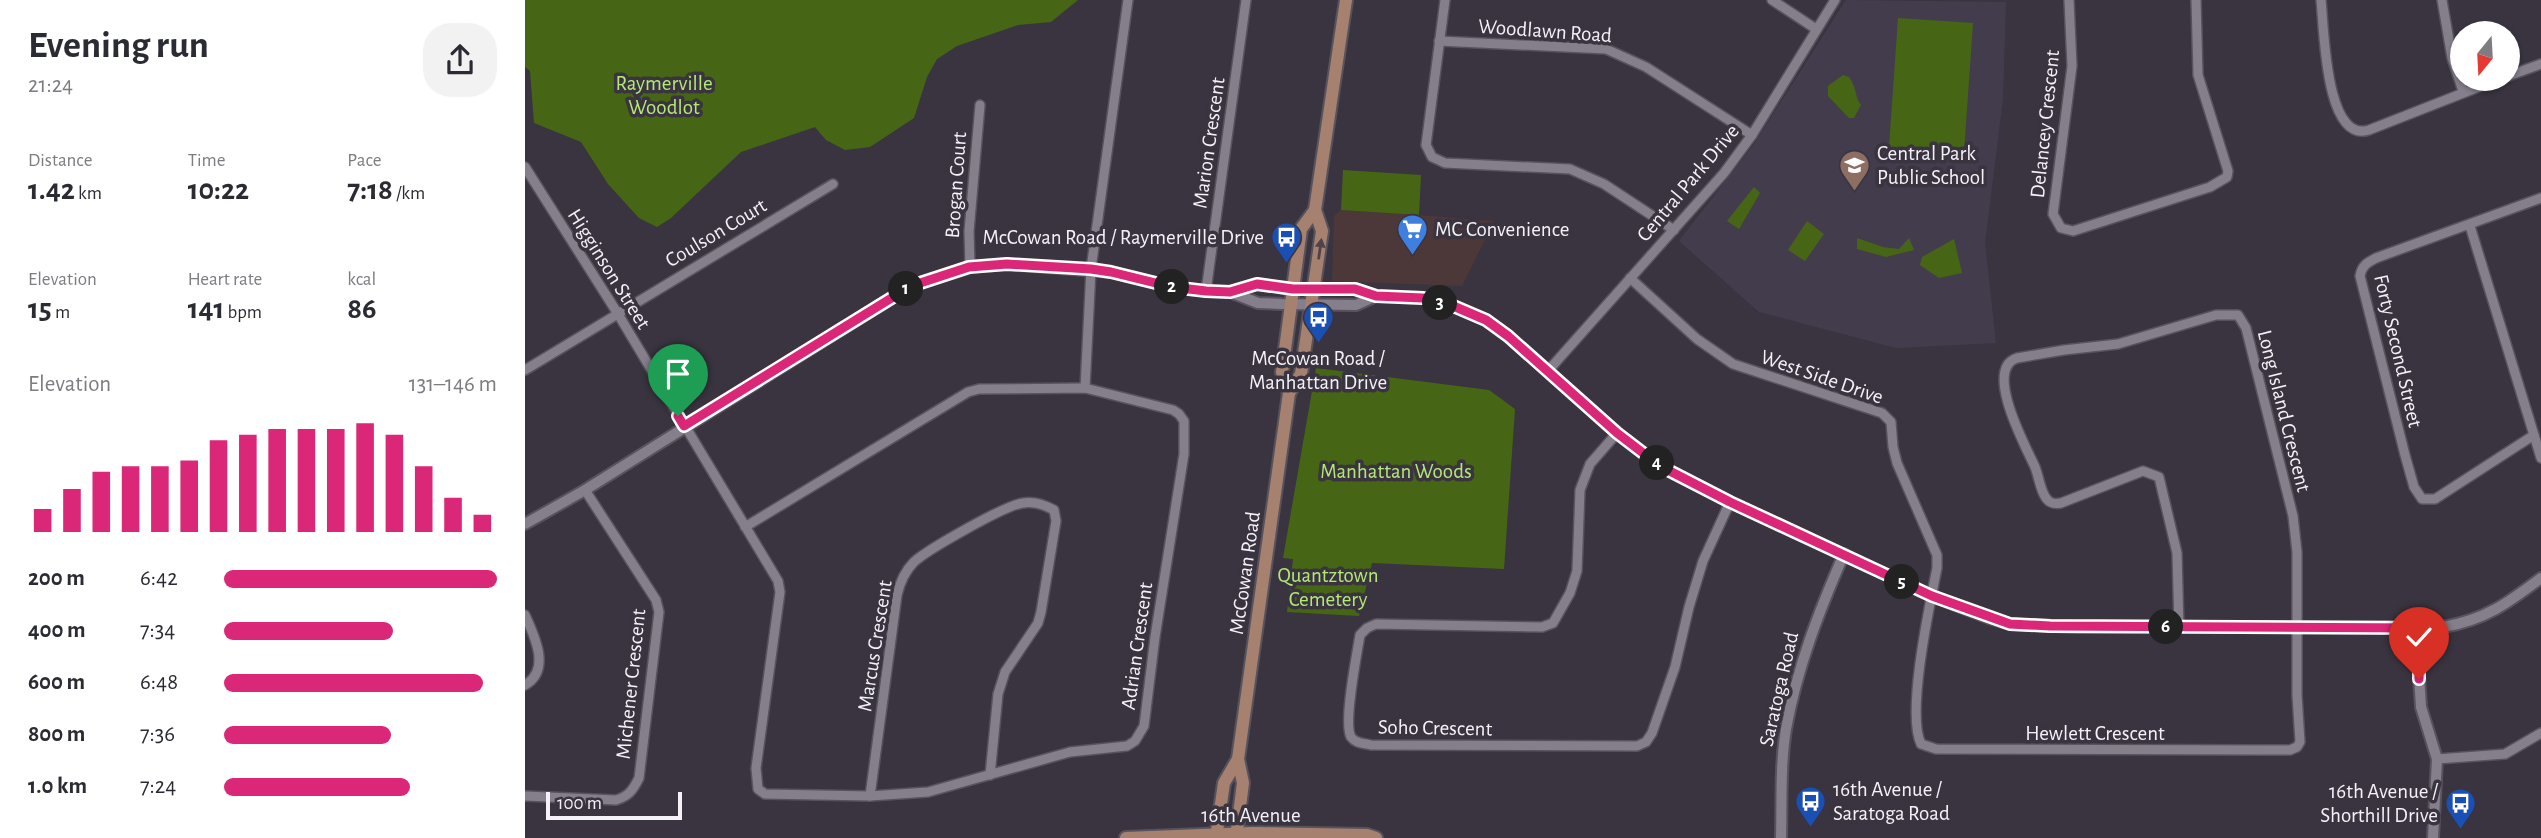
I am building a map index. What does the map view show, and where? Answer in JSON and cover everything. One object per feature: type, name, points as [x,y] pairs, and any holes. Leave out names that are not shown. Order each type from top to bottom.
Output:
[{"type":"main road","name":"McCowan Road","points":[[1236,836],[1243,783],[1238,759],[1289,393],[1301,374],[1322,232],[1315,210],[1346,0]]},
{"type":"main road","name":"McCowan Road","points":[[1289,393],[1282,372],[1301,229],[1315,210]]},
{"type":"main road","name":"McCowan Road","points":[[1216,836],[1224,783],[1238,759]]},
{"type":"main road","name":"16th Avenue","points":[[1126,838],[1367,835],[1375,838]]},
{"type":"street","points":[[1084,388],[1091,269],[1128,0]]},
{"type":"street","name":"Marion Crescent","points":[[1206,291],[1246,0]]},
{"type":"street","points":[[1445,0],[1426,145],[1431,157],[1445,163],[1570,169],[1604,184],[1674,230]]},
{"type":"street","points":[[1772,0],[1816,29]]},
{"type":"street","name":"Central Park Drive","points":[[1547,372],[1724,173],[1752,135],[1835,0]]},
{"type":"street","name":"Delancey Crescent","points":[[2069,0],[2072,66],[2053,214],[2061,228],[2073,230],[2210,187],[2227,177],[2228,171],[2198,75],[2196,0]]},
{"type":"street","points":[[2321,0],[2327,74],[2345,125],[2353,131],[2369,130],[2463,91]]},
{"type":"street","points":[[2442,0],[2450,46]]},
{"type":"street","name":"Woodlawn Road","points":[[1439,41],[1606,49],[1646,68],[1752,135]]},
{"type":"street","points":[[2520,72],[2541,64]]},
{"type":"street","name":"Brogan Court","points":[[969,267],[969,231],[980,105]]},
{"type":"street","name":"Higginson Street","points":[[525,167],[618,314],[684,426]]},
{"type":"street","name":"Coulson Court","points":[[525,370],[833,184]]},
{"type":"street","name":"Forty Second Street","points":[[2534,436],[2435,499],[2422,499],[2414,487],[2361,285],[2361,269],[2366,263],[2377,258],[2541,198]]},
{"type":"street","points":[[2470,226],[2541,458]]},
{"type":"street","points":[[525,524],[911,286],[969,267],[1007,264],[1091,269],[1172,287],[1206,291],[1230,292],[1257,284],[1293,289],[1355,289],[1376,296],[1423,298],[1469,311],[1508,336],[1617,433],[1660,466],[1730,502],[1932,596],[2010,624],[2179,628],[2443,627],[2476,620],[2492,613],[2541,578]]},
{"type":"street","name":"West Side Drive","points":[[1630,278],[1697,339],[1733,364],[1882,413],[1891,422],[1897,463],[1937,555],[1932,596]]},
{"type":"street","points":[[1230,292],[1258,303],[1291,304],[1356,305],[1376,296]]},
{"type":"street","name":"Long Island Crescent","points":[[2179,628],[2177,554],[2159,477],[2143,471],[2061,503],[2050,502],[2045,498],[2009,404],[2004,376],[2011,360],[2117,344],[2216,315],[2229,314],[2242,318],[2293,516],[2297,552],[2297,627]]},
{"type":"street","name":"Adrian Crescent","points":[[684,426],[745,527],[778,581],[780,592],[756,768],[758,789],[765,794],[870,796],[928,792],[1070,752],[1127,746],[1135,741],[1144,726],[1184,454],[1184,421],[1174,410],[1084,388],[1000,387],[968,392],[745,527]]},
{"type":"street","name":"Soho Crescent","points":[[1617,433],[1590,464],[1580,490],[1577,571],[1570,593],[1553,623],[1542,626],[1376,624],[1367,628],[1360,635],[1349,709],[1348,728],[1350,736],[1356,742],[1384,745],[1528,747],[1637,746],[1646,742],[1652,733],[1675,667],[1703,561],[1730,502]]},
{"type":"street","name":"Michener Crescent","points":[[525,796],[615,800],[625,797],[633,790],[639,778],[659,612],[656,600],[585,489]]},
{"type":"street","name":"Marcus Crescent","points":[[870,796],[897,595],[903,576],[915,561],[1000,510],[1023,502],[1033,503],[1054,510],[1056,521],[1045,598],[1038,622],[1005,672],[998,694],[991,775]]},
{"type":"street","name":"Saratoga Road","points":[[1781,838],[1782,761],[1786,729],[1817,617],[1844,554]]},
{"type":"street","name":"Hewlett Crescent","points":[[1932,596],[1920,666],[1915,726],[1921,744],[1936,749],[2290,750],[2297,747],[2301,732],[2297,695],[2297,627]]},
{"type":"street","points":[[525,615],[536,640],[540,670],[535,678],[525,685]]},
{"type":"street","points":[[2419,628],[2421,707],[2437,759],[2433,838]]},
{"type":"street","points":[[2437,759],[2505,754],[2541,733]]},
{"type":"shaded area","name":"Central Park Public School","points":[[1846,0],[2006,2],[2003,99],[1985,243],[1996,343],[1896,348],[1759,312],[1679,241],[1754,144]]},
{"type":"shaded area","points":[[1341,210],[1494,221],[1462,286],[1332,281],[1334,216]]},
{"type":"green space","name":"Raymerville Woodlot","points":[[525,0],[1078,0],[1051,22],[1018,25],[957,46],[937,59],[927,77],[914,118],[870,147],[845,150],[826,140],[815,127],[741,152],[671,218],[657,227],[639,218],[608,184],[581,142],[534,123],[530,71],[525,67]]},
{"type":"green space","points":[[1898,18],[1973,23],[1964,152],[1889,147]]},
{"type":"green space","points":[[1843,75],[1852,81],[1861,105],[1854,118],[1849,118],[1828,96],[1828,86]]},
{"type":"green space","points":[[1343,170],[1421,175],[1419,215],[1341,210]]},
{"type":"green space","points":[[1754,187],[1760,193],[1739,229],[1727,221]]},
{"type":"green space","points":[[1807,221],[1824,234],[1805,261],[1788,250]]},
{"type":"green space","points":[[1857,238],[1883,247],[1899,249],[1909,238],[1914,250],[1886,257],[1857,249]]},
{"type":"green space","points":[[1954,239],[1962,273],[1939,278],[1920,265],[1922,257]]},
{"type":"green space","name":"Manhattan Woods","points":[[1316,368],[1489,390],[1515,409],[1504,569],[1372,563],[1359,616],[1287,612],[1293,559],[1283,558]]},
{"type":"place","name":"Central Park Public School","points":[[1854,192]]},
{"type":"place","name":"MC Convenience","points":[[1412,256]]},
{"type":"place","name":"McCowan Road / Raymerville Drive","points":[[1287,264]]},
{"type":"place","name":"McCowan Road / Manhattan Drive","points":[[1318,345]]},
{"type":"place","name":"16th Avenue / Saratoga Road","points":[[1810,828]]},
{"type":"place","name":"16th Avenue / Shorthill Drive","points":[[2461,830]]},
{"type":"route","points":[[678,416],[684,426],[911,286],[969,267],[1007,264],[1091,269],[1172,287],[1206,291],[1230,292],[1257,284],[1293,289],[1355,289],[1376,296],[1423,298],[1469,311],[1486,320],[1508,336],[1617,433],[1660,466],[1730,502],[1966,610],[2010,624],[2050,626],[2419,628],[2419,679]]},
{"type":"park label","name":"Quantztown Cemetery","points":[[1328,587]]}]
